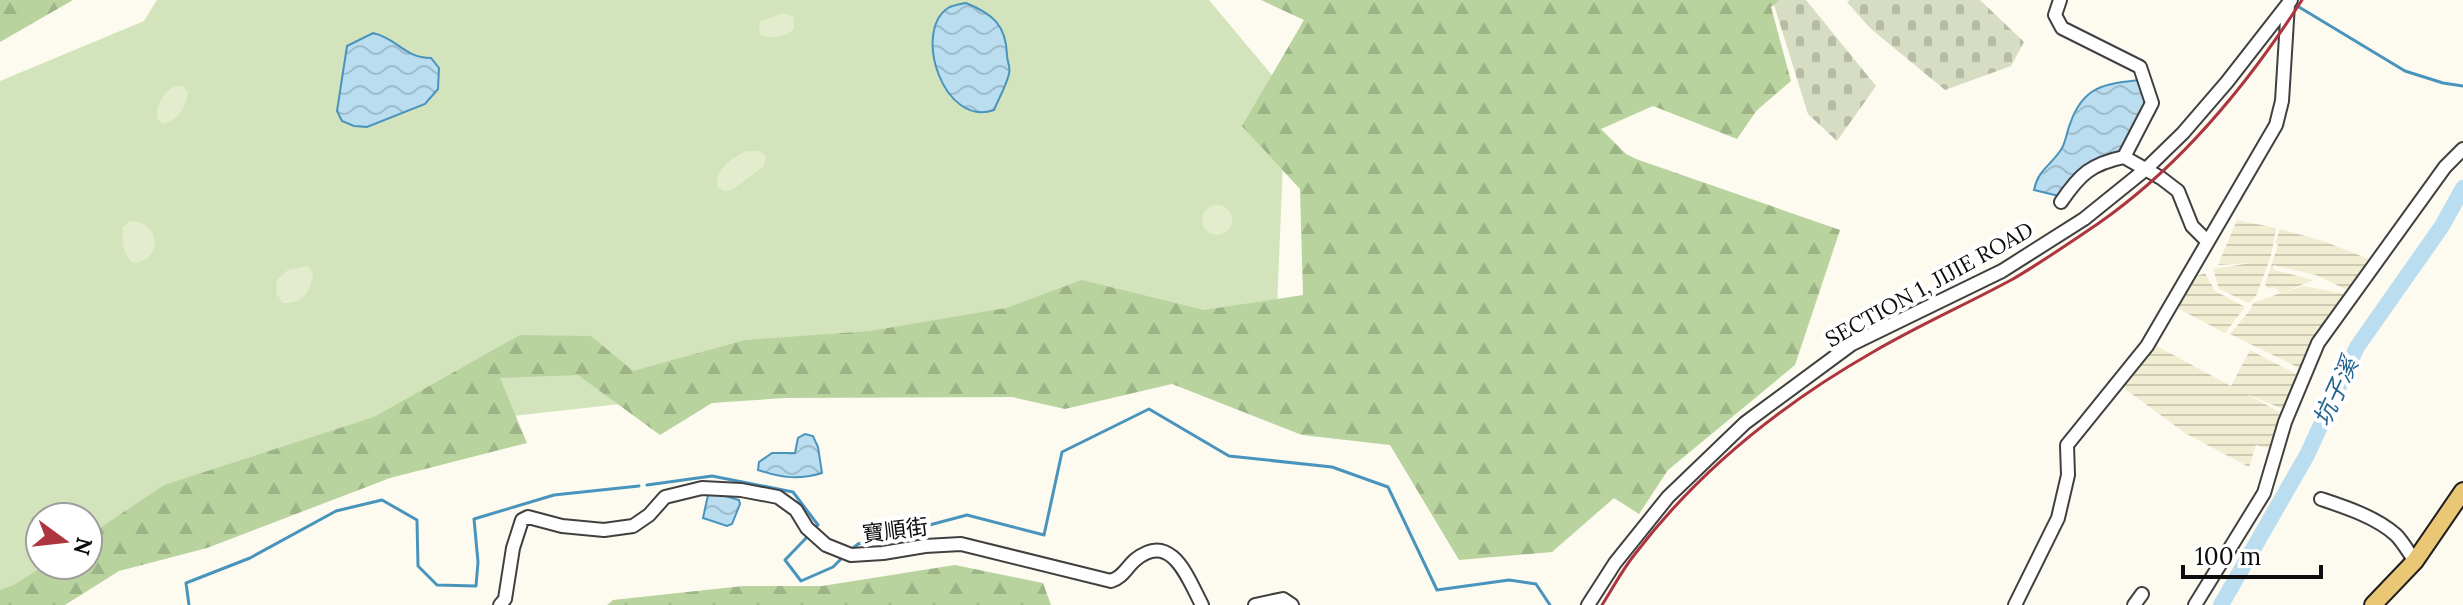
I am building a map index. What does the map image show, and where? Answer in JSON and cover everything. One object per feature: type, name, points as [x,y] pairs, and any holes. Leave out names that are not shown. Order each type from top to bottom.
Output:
[{"type":"main road","points":[[2373,605],[2415,561],[2463,491]]},
{"type":"street","points":[[2060,0],[2055,15],[2062,28],[2140,67],[2152,103],[2124,157]]},
{"type":"street","points":[[2015,605],[2058,518],[2068,475],[2067,445],[2147,346],[2276,125],[2282,101],[2289,3]]},
{"type":"street","name":"SECTION 1, JIJIE ROAD","points":[[1588,605],[1615,563],[1668,497],[1745,423],[1852,344],[2002,271],[2084,219],[2146,169],[2210,103],[2289,3]]},
{"type":"street","points":[[2195,605],[2264,493],[2285,422],[2318,343],[2445,167],[2463,149]]},
{"type":"street","points":[[2061,202],[2079,177],[2101,162],[2124,157],[2178,191],[2192,226],[2207,241]]},
{"type":"street","name":"寶順街","points":[[502,602],[522,520],[528,517],[562,526],[604,530],[633,526],[649,515],[665,497],[702,488],[741,490],[778,497],[796,510],[807,528],[826,545],[851,555],[961,544],[1111,581],[1154,549],[1166,552],[1179,563],[1202,605]]},
{"type":"street","points":[[2321,499],[2348,508],[2381,525],[2396,536],[2415,561]]},
{"type":"street","points":[[1255,605],[1283,599],[1292,605]]},
{"type":"shaded area","points":[[2237,220],[2276,228],[2271,256],[2256,296],[2249,303],[2219,289],[2213,269],[2251,263],[2218,265]]},
{"type":"shaded area","points":[[2280,229],[2369,259],[2349,291],[2316,275],[2273,265],[2274,270],[2313,280],[2282,293],[2303,286],[2345,294],[2322,328],[2317,327],[2317,336],[2301,369],[2230,334],[2253,303],[2281,293],[2274,287],[2268,289],[2265,284]]},
{"type":"shaded area","points":[[2205,273],[2215,291],[2245,307],[2225,333],[2175,307],[2192,278]]},
{"type":"shaded area","points":[[2153,344],[2231,386],[2250,350],[2298,375],[2285,410],[2245,393],[2283,414],[2271,449],[2256,445],[2249,467],[2185,433],[2117,383]]},
{"type":"green space","points":[[0,0],[73,0],[0,42]]},
{"type":"green space","points":[[157,0],[1209,0],[1286,92],[1276,331],[388,430],[104,557],[104,501],[24,501],[24,581],[51,581],[0,604],[0,81],[144,21]]},
{"type":"green space","points":[[1261,0],[1782,0],[1771,7],[1791,81],[1757,110],[1737,139],[1653,106],[1601,129],[1626,154],[1636,159],[1840,230],[1795,365],[1668,470],[1639,514],[1614,498],[1552,552],[1459,560],[1390,445],[1302,435],[1172,384],[1065,409],[1012,397],[785,398],[712,403],[660,435],[578,375],[500,378],[527,443],[390,478],[207,548],[119,571],[104,580],[104,525],[164,485],[374,417],[520,335],[591,336],[633,371],[745,340],[870,331],[1006,308],[1082,280],[1204,310],[1303,295],[1300,189],[1242,126],[1304,20]]},
{"type":"green space","points":[[1779,0],[1806,0],[1876,86],[1837,141],[1808,114],[1774,5]]},
{"type":"green space","points":[[1980,0],[2024,42],[2011,66],[1945,90],[1870,28],[1847,2]]},
{"type":"green space","points":[[783,13],[794,17],[794,29],[778,37],[760,35],[761,21]]},
{"type":"green space","points":[[174,86],[183,86],[188,92],[187,97],[178,116],[164,124],[157,119],[159,104]]},
{"type":"green space","points":[[746,151],[759,151],[766,156],[764,166],[732,190],[724,191],[717,186],[719,174],[730,160]]},
{"type":"green space","points":[[1217,205],[1227,210],[1232,220],[1227,230],[1217,235],[1207,230],[1202,220],[1207,210]]},
{"type":"green space","points":[[130,221],[148,227],[155,241],[150,255],[133,263],[123,242],[123,227]]},
{"type":"green space","points":[[308,266],[313,273],[305,296],[283,303],[276,293],[277,280],[288,270]]},
{"type":"green space","points":[[955,565],[1043,583],[1051,605],[607,605],[613,600],[743,586],[822,586]]},
{"type":"green space","points":[[24,579],[24,581],[103,581],[65,605],[0,605],[0,590]]},
{"type":"water","points":[[966,3],[991,16],[1004,36],[1009,71],[994,110],[976,112],[961,105],[948,92],[934,56],[933,37],[938,20],[948,8]]},
{"type":"water","points":[[373,33],[414,55],[431,58],[439,68],[438,89],[425,104],[367,127],[354,126],[342,121],[337,111],[347,46]]},
{"type":"water","points":[[2140,80],[2145,105],[2121,151],[2085,166],[2059,196],[2034,190],[2042,172],[2062,148],[2075,111],[2088,94],[2116,83]]},
{"type":"water","points":[[805,434],[813,436],[818,447],[822,473],[790,477],[758,470],[759,462],[772,453],[795,453],[798,438]]},
{"type":"water","points":[[715,493],[739,500],[732,524],[727,526],[703,518],[708,495]]},
{"type":"waterway","points":[[2294,4],[2405,71],[2463,86]]},
{"type":"waterway","name":"坑子溪","points":[[2221,605],[2307,455],[2357,347],[2442,226],[2463,188]]},
{"type":"waterway","points":[[851,550],[858,544],[967,515],[1044,535],[1062,452],[1149,409],[1229,456],[1332,467],[1388,487],[1437,590],[1509,580],[1536,584],[1550,605]]},
{"type":"waterway","points":[[647,485],[712,476],[793,492],[818,525],[813,530]]},
{"type":"waterway","points":[[189,605],[186,583],[250,558],[336,511],[382,500],[417,520],[418,566],[437,585],[476,586],[478,562],[474,519],[554,495],[639,486]]},
{"type":"waterway","points":[[808,536],[785,560],[801,581],[833,567],[843,557]]},
{"type":"railway","points":[[1602,605],[1630,560],[1686,494],[1775,417],[1873,352],[2035,266],[2099,223],[2158,176],[2236,92],[2302,0]]}]
